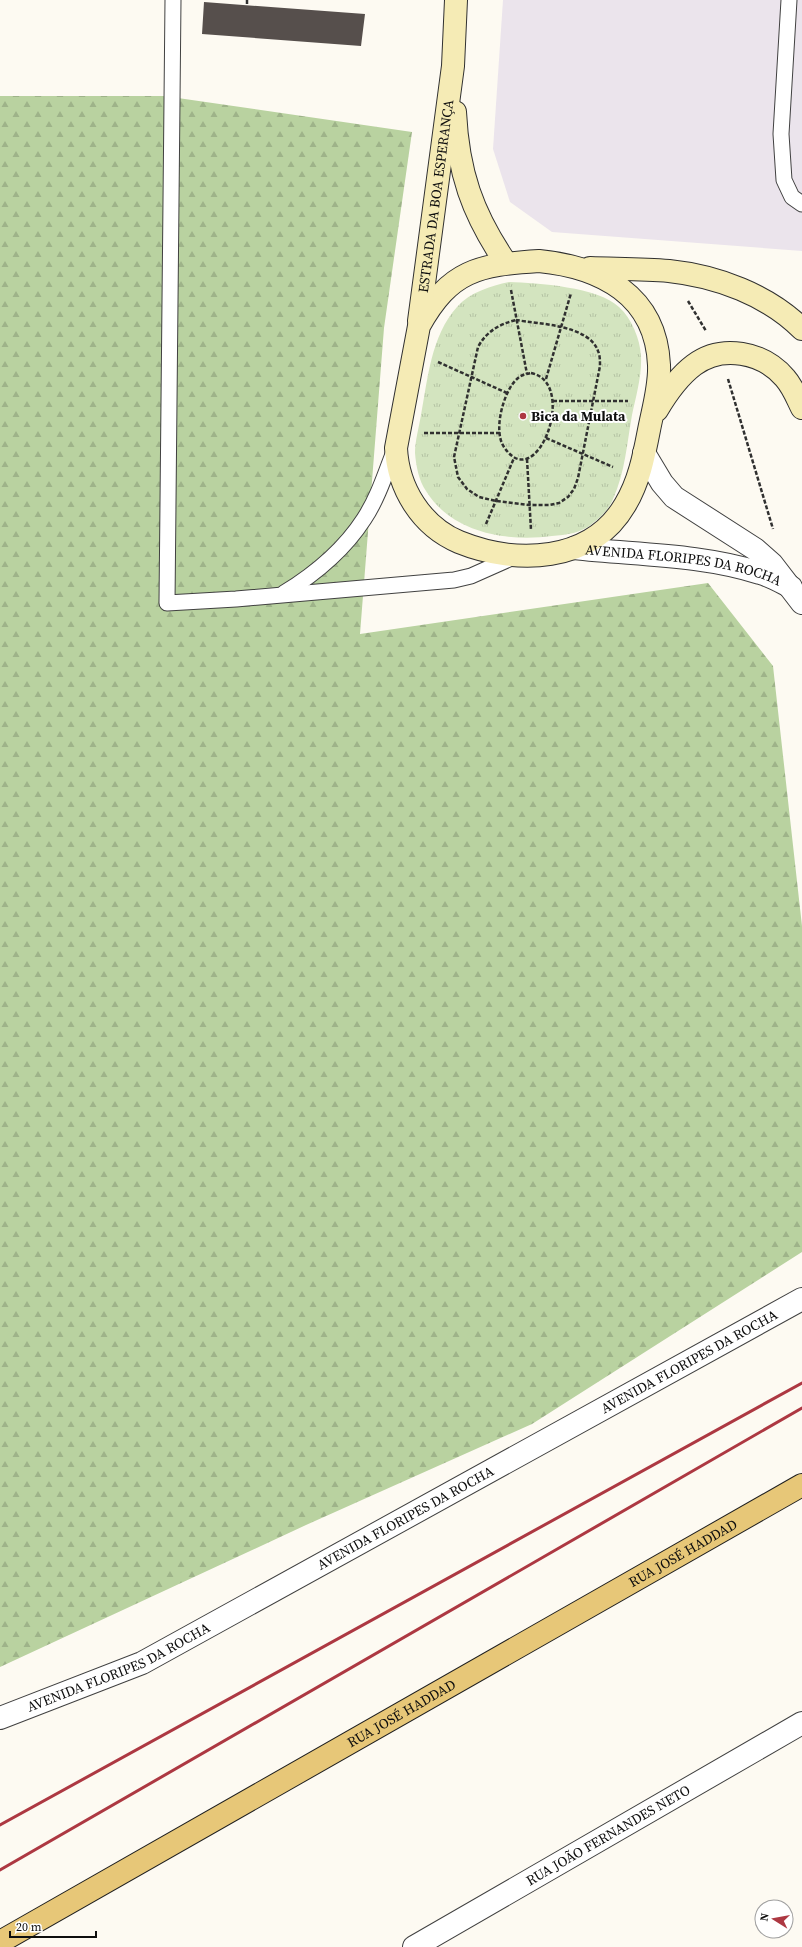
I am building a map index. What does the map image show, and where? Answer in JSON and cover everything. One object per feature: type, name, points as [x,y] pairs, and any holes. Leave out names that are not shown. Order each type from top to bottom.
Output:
[{"type":"main road","name":"ESTRADA DA BOA ESPERANÇA","points":[[456,0],[453,66],[419,326],[397,441],[397,460],[405,489],[423,518],[437,530],[452,539],[490,552],[524,555],[562,552],[592,540],[607,529],[625,506],[638,478],[653,412]]},
{"type":"main road","name":"ESTRADA DA BOA ESPERANÇA","points":[[453,66],[456,135],[463,174],[471,200],[484,230],[506,263]]},
{"type":"main road","points":[[419,326],[436,300],[459,279],[472,271],[506,263],[538,261],[580,267],[670,271],[698,276],[741,290],[773,306],[802,329]]},
{"type":"main road","points":[[580,267],[609,281],[627,293],[639,304],[647,318],[653,330],[658,347],[659,366],[653,412]]},
{"type":"main road","points":[[653,412],[681,375],[702,359],[720,353],[732,352],[756,358],[774,368],[790,384],[802,408]]},
{"type":"main road","name":"RUA JOSÉ HADDAD","points":[[0,1942],[802,1485]]},
{"type":"street","name":"AVENIDA FLORIPES DA ROCHA","points":[[644,453],[662,484],[674,497],[754,549],[772,564],[796,595]]},
{"type":"street","name":"AVENIDA FLORIPES DA ROCHA","points":[[574,548],[688,559],[738,567],[762,574],[796,595]]},
{"type":"street","name":"AVENIDA FLORIPES DA ROCHA","points":[[0,1718],[142,1663],[802,1299]]},
{"type":"street","name":"RUA JOÃO FERNANDES NETO","points":[[414,1947],[802,1723]]},
{"type":"lane","points":[[173,0],[167,603],[236,599],[454,580],[471,576],[524,555]]},
{"type":"lane","points":[[789,0],[781,134],[784,180],[792,197],[802,204]]},
{"type":"lane","points":[[282,594],[305,580],[325,564],[358,528],[365,518],[374,499],[397,441]]},
{"type":"path","points":[[506,263],[527,374]]},
{"type":"path","points":[[546,379],[538,374],[523,374],[515,381],[507,393],[501,413],[500,433],[502,445],[508,454],[514,458],[524,460],[531,458],[540,449],[546,438],[553,401],[546,379],[560,328],[580,267]]},
{"type":"path","points":[[670,271],[720,353],[775,534]]},
{"type":"path","points":[[516,320],[575,330],[594,343],[598,351],[600,366],[584,454],[578,478],[574,489],[568,497],[559,503],[529,505],[496,501],[479,497],[467,489],[458,477],[454,458],[478,347],[487,334],[498,326],[516,320]]},
{"type":"path","points":[[414,351],[507,393]]},
{"type":"path","points":[[553,401],[594,400],[653,412]]},
{"type":"path","points":[[397,441],[460,432],[500,433]]},
{"type":"path","points":[[546,438],[638,478]]},
{"type":"path","points":[[476,548],[514,458]]},
{"type":"path","points":[[524,555],[529,505],[527,459]]},
{"type":"shaded area","points":[[503,0],[802,0],[802,251],[552,232],[510,202],[493,149]]},
{"type":"green space","points":[[0,96],[164,96],[412,132],[384,328],[360,634],[708,583],[773,666],[802,926],[802,1252],[532,1424],[306,1525],[0,1667]]},
{"type":"green space","points":[[509,282],[567,287],[597,295],[609,300],[619,307],[628,317],[639,343],[641,356],[640,378],[623,468],[617,489],[609,506],[602,515],[589,526],[574,533],[535,538],[482,532],[450,517],[437,505],[426,491],[421,483],[418,473],[415,453],[416,439],[432,358],[441,331],[448,318],[468,297],[488,288]]},
{"type":"building","points":[[204,2],[365,14],[361,46],[202,34]]},
{"type":"railway","points":[[0,1825],[802,1383]]},
{"type":"railway","points":[[0,1870],[802,1408]]},
{"type":"place","name":"Bica da Mulata","points":[[523,416]]}]
